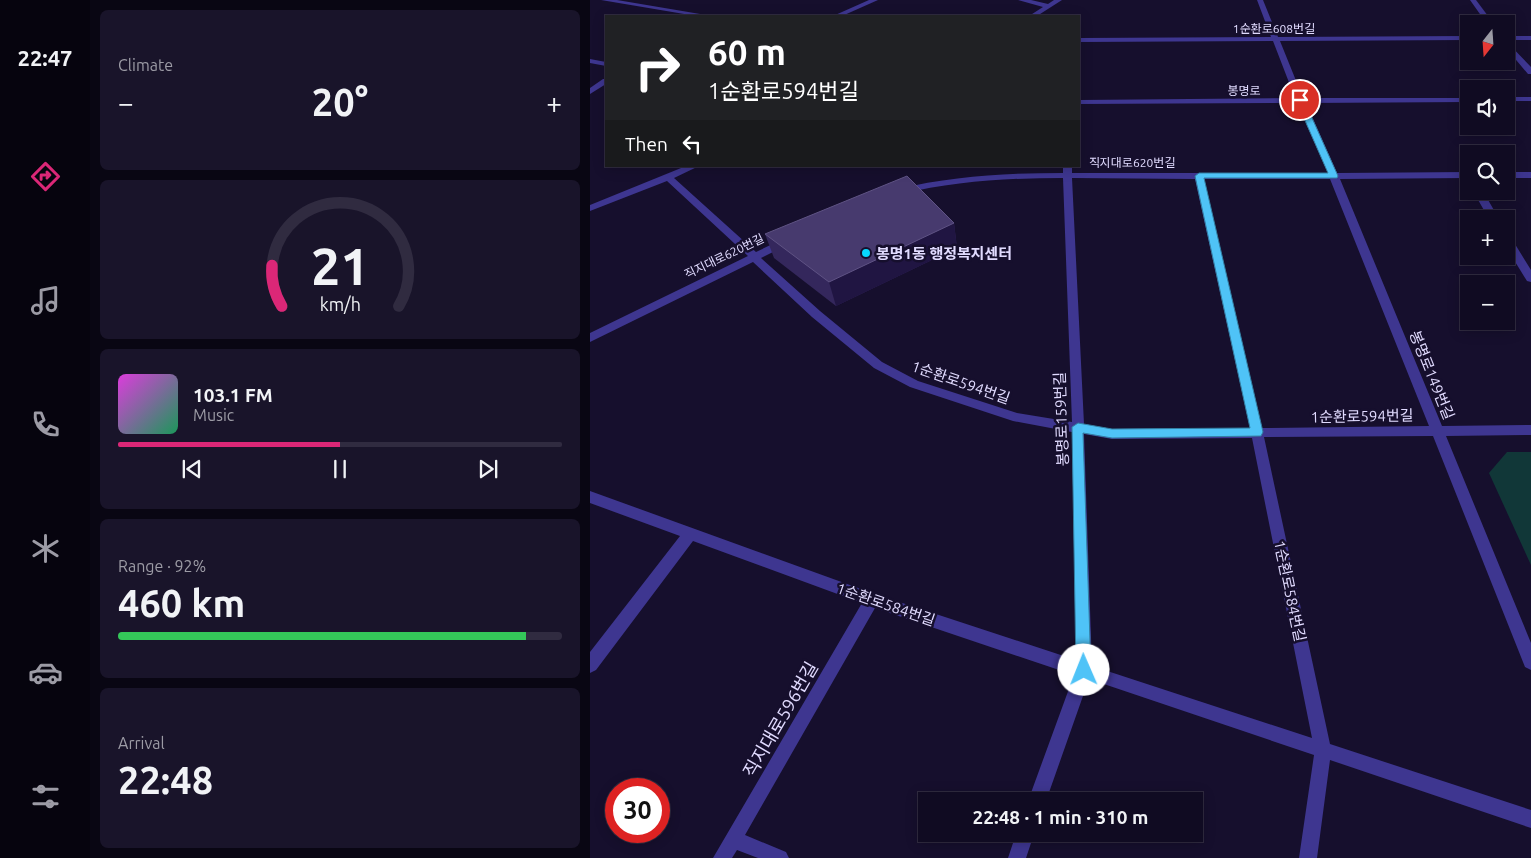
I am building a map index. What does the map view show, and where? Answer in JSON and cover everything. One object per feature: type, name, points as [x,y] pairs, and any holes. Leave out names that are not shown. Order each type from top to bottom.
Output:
[{"type":"street","points":[[604,0],[623,1],[702,15]]},
{"type":"street","points":[[623,1],[637,0]]},
{"type":"street","points":[[839,15],[876,0]]},
{"type":"street","points":[[1021,0],[1050,6]]},
{"type":"street","points":[[1035,15],[1059,0]]},
{"type":"street","name":"봉명로149번길","points":[[1260,0],[1300,100],[1334,176],[1531,662]]},
{"type":"street","points":[[1473,0],[1484,15]]},
{"type":"street","name":"1순환로608번길","points":[[1080,40],[1460,38]]},
{"type":"street","points":[[1515,38],[1531,38]]},
{"type":"street","points":[[1515,53],[1531,72]]},
{"type":"street","points":[[590,61],[605,64]]},
{"type":"street","points":[[590,92],[605,82]]},
{"type":"street","points":[[1515,99],[1531,99]]},
{"type":"street","name":"봉명로","points":[[1080,102],[1460,100]]},
{"type":"street","points":[[590,208],[693,167]]},
{"type":"street","name":"직지대로620번길","points":[[895,193],[937,183],[976,178],[1067,171],[1199,176],[1460,176]]},
{"type":"street","name":"봉명로159번길","points":[[1067,171],[1078,427],[1084,670]]},
{"type":"street","points":[[1515,175],[1531,175]]},
{"type":"street","points":[[1199,176],[1257,432]]},
{"type":"street","name":"1순환로594번길","points":[[668,178],[845,339],[878,365],[914,384],[1017,418],[1112,434],[1531,430]]},
{"type":"street","name":"직지대로620번길","points":[[590,338],[798,236]]},
{"type":"street","points":[[1515,253],[1531,279]]},
{"type":"street","name":"1순환로584번길","points":[[1257,432],[1323,750],[1308,858]]},
{"type":"street","name":"1순환로584번길","points":[[590,497],[872,600],[1531,819]]},
{"type":"street","points":[[590,665],[690,534]]},
{"type":"street","name":"직지대로596번길","points":[[722,858],[872,600]]},
{"type":"street","points":[[1040,792],[1084,670]]},
{"type":"street","points":[[733,839],[780,858]]},
{"type":"street","points":[[1017,858],[1022,842]]},
{"type":"green space","points":[[1507,452],[1531,452],[1531,565],[1489,473]]},
{"type":"building","points":[[907,176],[954,223],[829,282],[765,234]]},
{"type":"place","name":"봉명1동 행정복지센터","points":[[866,253]]},
{"type":"route","points":[[1084,670],[1078,427],[1112,434],[1257,432],[1199,176],[1334,176],[1300,100]]}]
